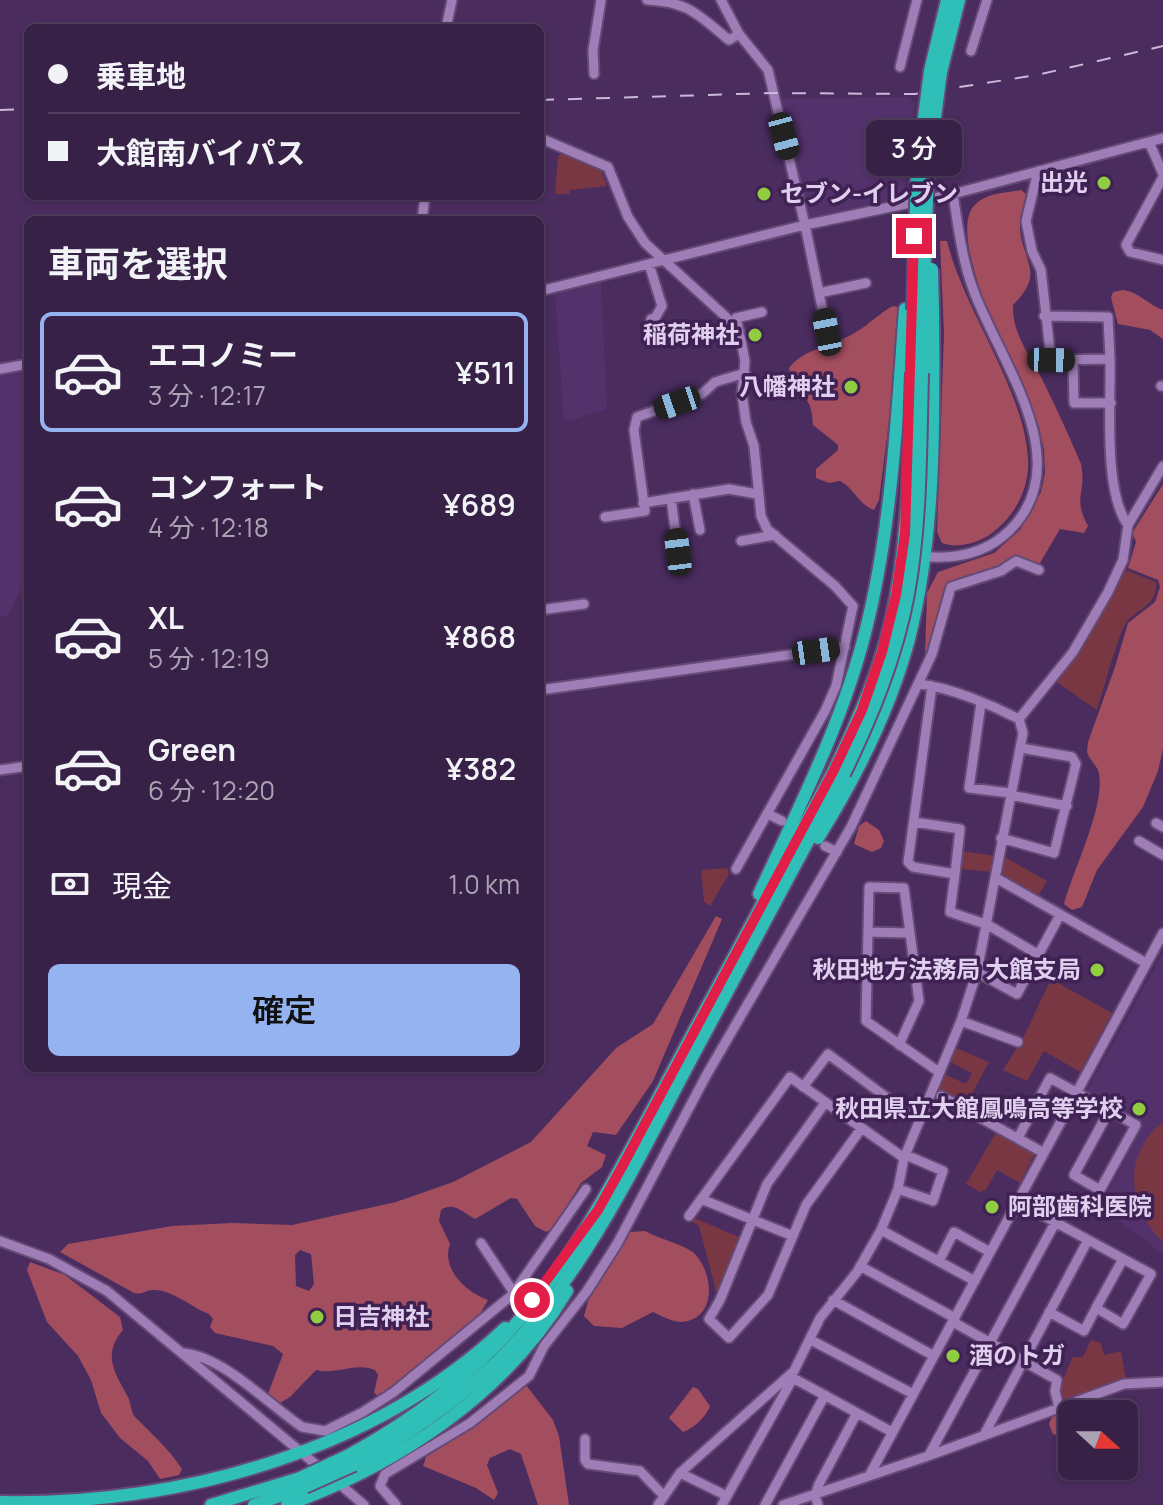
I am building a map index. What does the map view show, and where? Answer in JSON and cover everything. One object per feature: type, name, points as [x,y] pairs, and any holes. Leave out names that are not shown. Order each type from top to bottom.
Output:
[{"type":"highway","points":[[254,1505],[434,1416],[503,1356],[558,1293],[839,772],[874,679],[896,595],[906,519],[917,372],[920,136],[947,0]]},
{"type":"highway","points":[[705,1022],[866,754],[908,641],[925,557],[919,310],[935,71],[959,0]]},
{"type":"highway","points":[[705,1022],[839,715],[866,627],[919,310]]},
{"type":"highway","points":[[0,1502],[70,1503],[189,1486],[248,1472],[339,1439],[399,1407],[487,1344],[544,1285],[603,1212]]},
{"type":"highway","points":[[287,1505],[340,1484],[423,1437],[506,1368],[561,1302],[603,1212]]},
{"type":"highway","points":[[217,1504],[302,1482]]},
{"type":"street","points":[[447,24],[452,0]]},
{"type":"street","points":[[594,74],[593,50],[601,0]]},
{"type":"street","points":[[647,0],[674,1],[688,7],[729,40],[739,34]]},
{"type":"street","points":[[721,0],[739,34],[768,70],[827,332]]},
{"type":"street","points":[[900,67],[917,0]]},
{"type":"street","points":[[971,51],[987,0]]},
{"type":"street","points":[[544,290],[805,225],[953,194],[1163,138]]},
{"type":"street","points":[[544,140],[608,167],[628,217],[645,243],[726,317],[740,336]]},
{"type":"street","points":[[1149,142],[1163,175],[1126,245],[1130,252],[1163,260]]},
{"type":"street","points":[[1038,171],[1026,221],[1032,251],[1041,270],[1051,360],[1110,359]]},
{"type":"street","points":[[881,550],[925,557],[964,556],[979,551],[1005,536],[1030,504],[1039,465],[1037,441],[1028,414],[970,282],[953,194]]},
{"type":"street","points":[[649,264],[662,306],[655,318],[651,319]]},
{"type":"street","points":[[819,293],[866,283]]},
{"type":"street","points":[[736,869],[825,711],[836,686],[853,606],[851,600],[767,529],[761,516],[757,494],[758,468],[742,394],[745,373],[736,318],[762,312]]},
{"type":"street","points":[[1044,316],[1108,317],[1112,482],[1119,513],[1128,525]]},
{"type":"street","points":[[1073,360],[1074,403],[1111,403]]},
{"type":"street","points":[[0,369],[24,365]]},
{"type":"street","points":[[605,517],[645,511],[634,430],[637,417],[702,394],[715,382],[745,373]]},
{"type":"street","points":[[1019,719],[1073,652],[1108,592],[1123,560],[1128,525],[1163,466]]},
{"type":"street","points":[[643,503],[729,489],[757,494]]},
{"type":"street","points":[[693,494],[700,530]]},
{"type":"street","points":[[671,498],[678,552]]},
{"type":"street","points":[[741,541],[775,535]]},
{"type":"street","points":[[396,1505],[380,1486],[385,1474],[470,1423],[529,1376],[544,1346],[587,1291],[617,1244],[707,1074],[837,852],[919,684],[941,632],[951,587],[1001,571],[1016,561],[1039,570]]},
{"type":"street","points":[[544,609],[584,604]]},
{"type":"street","points":[[544,689],[845,647]]},
{"type":"street","points":[[919,684],[981,703],[1019,719]]},
{"type":"street","points":[[932,686],[908,862],[913,867],[955,874]]},
{"type":"street","points":[[981,703],[969,788],[1067,806]]},
{"type":"street","points":[[680,1473],[724,1501],[820,1318],[860,1266],[881,1230],[898,1189],[905,1156],[961,1021],[977,972],[1021,748],[1023,733],[1019,719]]},
{"type":"street","points":[[1001,838],[1054,853],[1067,806],[1076,764],[1072,757],[1021,748]]},
{"type":"street","points":[[0,770],[24,767]]},
{"type":"street","points":[[768,814],[782,821]]},
{"type":"street","points":[[914,822],[960,829],[950,912],[988,925],[1039,955]]},
{"type":"street","points":[[1139,841],[1163,855]]},
{"type":"street","points":[[825,846],[837,852]]},
{"type":"street","points":[[996,878],[1146,963]]},
{"type":"street","points":[[899,1045],[919,1001],[904,888],[869,887],[866,1021],[899,1045],[939,1072]]},
{"type":"street","points":[[977,972],[1017,994],[1060,915]]},
{"type":"street","points":[[868,932],[909,933]]},
{"type":"street","points":[[869,1476],[1163,933]]},
{"type":"street","points":[[961,1021],[1018,1042]]},
{"type":"street","points":[[803,1087],[828,1054],[894,1103],[921,1114]]},
{"type":"street","points":[[689,1216],[790,1077],[861,1129],[905,1156],[943,1171],[933,1201],[898,1189]]},
{"type":"street","points":[[1019,1136],[1050,1078],[1136,1125],[1100,1190],[1074,1175],[1109,1111]]},
{"type":"street","points":[[941,1096],[1019,1136],[1044,1153]]},
{"type":"street","points":[[825,1103],[767,1184],[720,1300],[709,1319],[729,1338],[768,1295],[814,1192],[861,1129]]},
{"type":"street","points":[[182,1353],[196,1353],[216,1364],[302,1427],[325,1431],[394,1392],[514,1293],[586,1189]]},
{"type":"street","points":[[701,1199],[793,1236]]},
{"type":"street","points":[[1018,1202],[1151,1274],[1123,1324],[1096,1308]]},
{"type":"street","points":[[928,1456],[1055,1223]]},
{"type":"street","points":[[881,1230],[975,1281]]},
{"type":"street","points":[[939,1261],[954,1232],[990,1252]]},
{"type":"street","points":[[984,1435],[1088,1240]]},
{"type":"street","points":[[0,1241],[49,1259],[89,1280],[364,1505]]},
{"type":"street","points":[[481,1243],[514,1293]]},
{"type":"street","points":[[1049,1312],[1084,1331],[1123,1259]]},
{"type":"street","points":[[860,1266],[1057,1380],[1055,1391],[1058,1404]]},
{"type":"street","points":[[833,1300],[934,1356]]},
{"type":"street","points":[[811,1340],[913,1394]]},
{"type":"street","points":[[792,1376],[892,1432]]},
{"type":"street","points":[[585,1439],[585,1460],[588,1464],[640,1471],[661,1501],[680,1473],[792,1376]]},
{"type":"street","points":[[1081,1400],[1124,1384],[1163,1382]]},
{"type":"street","points":[[765,1505],[825,1395]]},
{"type":"street","points":[[783,1505],[816,1500],[869,1476],[1058,1408]]},
{"type":"street","points":[[816,1500],[857,1413]]},
{"type":"shaded area","points":[[907,97],[915,103],[903,199],[818,219],[809,215],[778,99]]},
{"type":"shaded area","points":[[577,155],[599,165],[607,186],[555,194],[558,156]]},
{"type":"shaded area","points":[[1021,190],[1026,194],[1020,231],[1030,277],[1028,285],[1013,305],[1013,315],[1022,344],[1081,464],[1080,501],[1088,526],[1084,533],[1060,529],[1040,563],[1007,562],[951,584],[928,654],[925,655],[927,593],[938,572],[994,553],[1020,530],[1041,492],[1045,473],[1039,427],[990,318],[970,254],[967,229],[975,204],[993,195]]},
{"type":"shaded area","points":[[940,241],[947,241],[966,295],[1005,377],[1024,432],[1028,458],[1025,487],[1011,514],[986,537],[957,545],[942,543],[937,532],[944,334]]},
{"type":"shaded area","points":[[601,282],[607,409],[564,422],[555,294]]},
{"type":"shaded area","points":[[1123,290],[1163,310],[1163,339],[1150,330],[1118,324],[1111,298],[1113,292]]},
{"type":"shaded area","points":[[893,306],[898,307],[891,405],[879,500],[874,510],[840,481],[829,483],[816,478],[816,469],[838,450],[838,445],[813,425],[808,403],[792,387],[789,368],[803,356],[848,337]]},
{"type":"shaded area","points":[[24,371],[24,589],[8,616],[0,617],[0,375]]},
{"type":"shaded area","points":[[1163,484],[1163,749],[1158,771],[1143,807],[1097,870],[1082,907],[1072,910],[1064,904],[1093,821],[1100,788],[1098,771],[1087,752],[1088,742],[1128,623],[1155,602],[1160,587],[1158,580],[1128,568],[1136,542],[1132,533]]},
{"type":"shaded area","points":[[1125,570],[1156,582],[1156,589],[1148,604],[1124,626],[1097,710],[1055,681],[1085,639]]},
{"type":"shaded area","points":[[866,821],[879,830],[884,841],[881,848],[872,852],[854,844],[859,826]]},
{"type":"shaded area","points":[[962,851],[995,856],[993,872],[960,869]]},
{"type":"shaded area","points":[[1003,856],[1047,881],[1037,898],[1009,884],[1003,874]]},
{"type":"shaded area","points":[[727,868],[729,874],[710,906],[704,902],[701,870]]},
{"type":"shaded area","points":[[716,916],[722,919],[653,1081],[616,1135],[593,1132],[587,1146],[606,1155],[602,1167],[581,1183],[552,1229],[546,1232],[535,1226],[517,1199],[511,1198],[475,1219],[454,1207],[441,1210],[439,1221],[450,1244],[448,1253],[452,1270],[463,1285],[488,1300],[480,1314],[382,1398],[374,1393],[378,1375],[375,1370],[360,1367],[316,1370],[290,1397],[280,1403],[272,1401],[268,1394],[283,1354],[273,1346],[215,1333],[210,1327],[213,1319],[209,1314],[175,1296],[160,1290],[134,1293],[60,1252],[68,1244],[172,1226],[232,1223],[292,1225],[396,1202],[453,1182],[531,1142],[616,1048],[653,1024]],"holes":[[[300,1250],[311,1254],[314,1284],[309,1291],[296,1286],[295,1255]]]},
{"type":"shaded area","name":"秋田県立大館鳳鳴高等学校","points":[[1163,953],[1163,1254],[1100,1207],[1143,1125],[1086,1092]]},
{"type":"shaded area","points":[[1051,979],[1112,1013],[1080,1072],[1044,1051],[1027,1081],[1003,1070],[1022,1040]]},
{"type":"shaded area","points":[[954,1047],[989,1062],[966,1105],[935,1088],[942,1073],[966,1084],[972,1073],[948,1061]]},
{"type":"shaded area","points":[[1163,1122],[1163,1242],[1142,1214],[1134,1182],[1140,1150]]},
{"type":"shaded area","points":[[998,1129],[1036,1151],[1020,1183],[997,1170],[986,1190],[980,1192],[966,1184]]},
{"type":"shaded area","points":[[692,1217],[739,1237],[717,1295],[699,1226],[690,1220]]},
{"type":"shaded area","points":[[645,1231],[695,1254],[706,1273],[707,1304],[693,1319],[682,1322],[653,1312],[622,1328],[594,1326],[584,1316],[588,1301],[630,1232]]},
{"type":"shaded area","points":[[30,1262],[65,1275],[120,1317],[123,1330],[113,1348],[113,1365],[134,1415],[177,1462],[182,1469],[179,1475],[160,1479],[148,1461],[120,1438],[101,1413],[91,1380],[78,1356],[47,1322],[27,1270]]},
{"type":"shaded area","points":[[1091,1340],[1101,1343],[1104,1355],[1121,1351],[1126,1379],[1069,1400],[1060,1400],[1058,1390],[1073,1357],[1083,1357]]},
{"type":"shaded area","points":[[526,1385],[553,1420],[559,1436],[569,1505],[538,1505],[521,1454],[510,1449],[490,1458],[487,1465],[498,1493],[494,1500],[476,1488],[423,1466],[426,1457]]},
{"type":"shaded area","points":[[693,1387],[710,1406],[699,1422],[683,1432],[669,1418]]},
{"type":"shaded area","points":[[1058,1413],[1058,1436],[1053,1434],[1049,1424],[1053,1415]]},
{"type":"railway","points":[[544,100],[773,93],[915,94],[1037,75],[1163,46]]},
{"type":"railway","points":[[0,110],[24,109]]},
{"type":"place","name":"出光","points":[[1104,183]]},
{"type":"place","name":"セブン-イレブン","points":[[764,194]]},
{"type":"place","name":"稲荷神社","points":[[755,335]]},
{"type":"place","name":"八幡神社","points":[[851,387]]},
{"type":"place","name":"秋田地方法務局 大館支局","points":[[1097,970]]},
{"type":"place","name":"秋田県立大館鳳鳴高等学校","points":[[1139,1109]]},
{"type":"place","name":"阿部歯科医院","points":[[992,1207]]},
{"type":"place","name":"日吉神社","points":[[317,1317]]},
{"type":"place","name":"酒のトガ","points":[[953,1356]]},
{"type":"route","points":[[532,1300],[567,1256],[623,1165],[834,770],[874,679],[890,624],[905,534],[914,236]]}]
